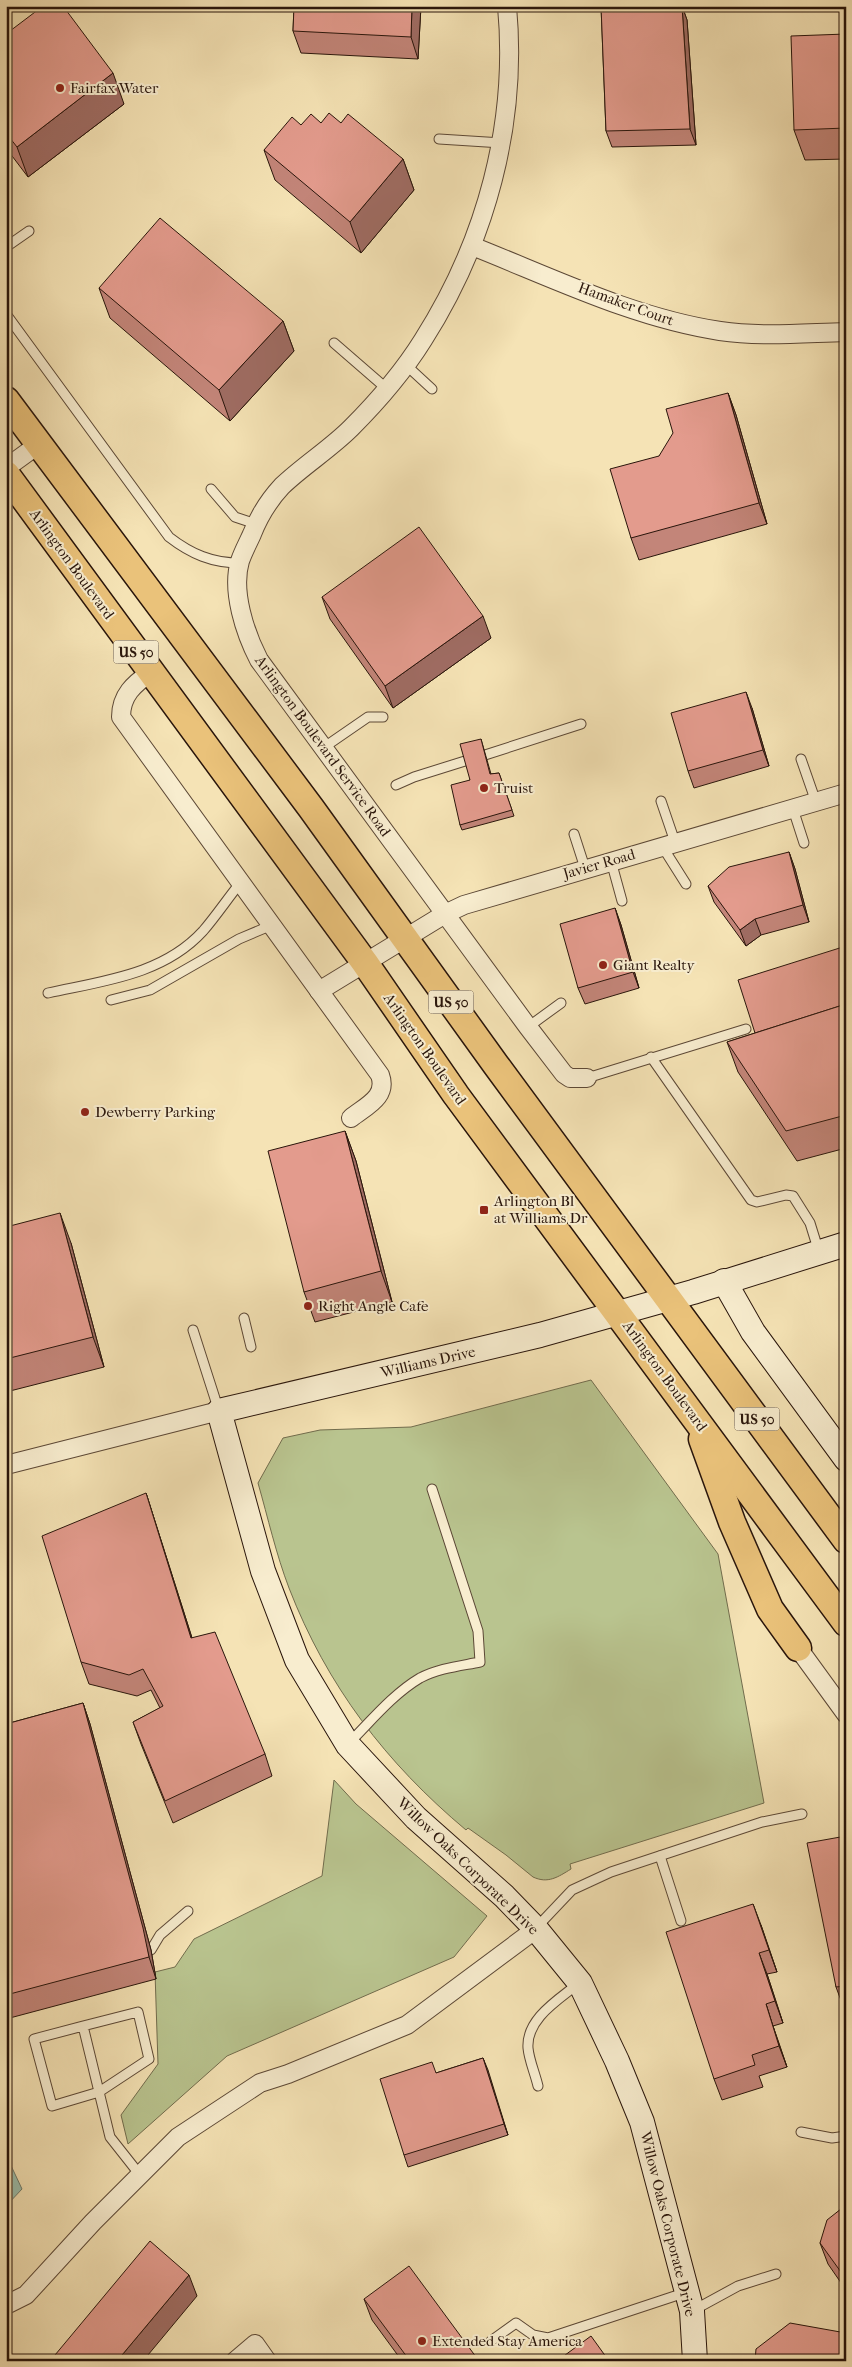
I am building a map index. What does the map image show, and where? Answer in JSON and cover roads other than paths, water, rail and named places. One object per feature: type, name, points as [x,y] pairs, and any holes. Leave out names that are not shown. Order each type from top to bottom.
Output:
[{"type":"main road","name":"US 50","points":[[6,400],[405,938],[846,1540]]},
{"type":"main road","name":"Arlington Boulevard","points":[[6,474],[365,963],[456,1095],[694,1414],[846,1623]]},
{"type":"main road","points":[[694,1414],[725,1505],[770,1609],[798,1648]]},
{"type":"street","points":[[240,563],[265,506],[282,486],[340,439],[388,389],[406,365],[444,303],[472,246],[497,170],[502,143],[508,89],[507,6]]},
{"type":"street","name":"Hamaker Court","points":[[472,246],[643,313],[680,324],[722,331],[763,334],[846,332]]},
{"type":"street","points":[[6,468],[39,444]]},
{"type":"street","name":"Arlington Boulevard Service Road","points":[[240,563],[241,612],[247,636],[259,660],[564,1074],[570,1078],[587,1078]]},
{"type":"street","points":[[151,672],[126,695],[121,707],[122,717],[374,1066],[384,1084],[383,1091],[352,1118]]},
{"type":"street","name":"Javier Road","points":[[319,991],[445,914],[480,899],[846,793]]},
{"type":"street","name":"Williams Drive","points":[[6,1465],[219,1411],[540,1335],[669,1299],[846,1244]]},
{"type":"street","points":[[724,1281],[753,1332],[846,1459]]},
{"type":"street","name":"Willow Oaks Corporate Drive","points":[[219,1411],[263,1571],[298,1660],[348,1745],[416,1818],[504,1896],[536,1929],[580,1982],[617,2061],[642,2122],[690,2301],[695,2361]]},
{"type":"street","points":[[798,1648],[846,1714]]},
{"type":"street","points":[[6,2305],[26,2295],[178,2137],[260,2083],[288,2074],[408,2025],[536,1929]]},
{"type":"street","points":[[236,2361],[255,2344],[267,2361]]},
{"type":"lane","points":[[439,139],[502,143]]},
{"type":"lane","points":[[6,247],[29,231]]},
{"type":"lane","points":[[6,314],[169,537],[187,551],[208,559],[226,563],[240,563]]},
{"type":"lane","points":[[334,343],[388,389]]},
{"type":"lane","points":[[406,365],[432,388]]},
{"type":"lane","points":[[211,488],[235,517],[256,524]]},
{"type":"lane","points":[[323,748],[368,717],[383,717]]},
{"type":"lane","points":[[485,754],[581,724]]},
{"type":"lane","points":[[801,759],[816,802]]},
{"type":"lane","points":[[396,785],[465,761]]},
{"type":"lane","points":[[661,801],[669,844],[686,884]]},
{"type":"lane","points":[[793,808],[804,843]]},
{"type":"lane","points":[[574,834],[585,868]]},
{"type":"lane","points":[[611,861],[622,901]]},
{"type":"lane","points":[[48,993],[129,976],[164,962],[202,932],[241,882]]},
{"type":"lane","points":[[111,1000],[150,990],[239,939],[272,925]]},
{"type":"lane","points":[[528,1027],[561,1003]]},
{"type":"lane","points":[[587,1078],[746,1029]]},
{"type":"lane","points":[[652,1057],[752,1200],[757,1202],[786,1194],[793,1196],[810,1223],[819,1252]]},
{"type":"lane","points":[[244,1318],[251,1347]]},
{"type":"lane","points":[[193,1330],[219,1411]]},
{"type":"lane","points":[[348,1745],[389,1702],[420,1679],[448,1668],[480,1662],[478,1630],[432,1489]]},
{"type":"lane","points":[[536,1929],[572,1890],[611,1872],[762,1822],[802,1814]]},
{"type":"lane","points":[[660,1856],[681,1921]]},
{"type":"lane","points":[[150,1950],[160,1935],[188,1911]]},
{"type":"lane","points":[[538,2086],[528,2047],[532,2025],[580,1982]]},
{"type":"lane","points":[[138,2012],[149,2060],[100,2092],[52,2106],[34,2040],[84,2026],[138,2012]]},
{"type":"lane","points":[[84,2026],[110,2137],[140,2175]]},
{"type":"lane","points":[[800,2132],[832,2138],[846,2136]]},
{"type":"lane","points":[[491,2341],[516,2323],[533,2336],[548,2338],[690,2301],[776,2274]]},
{"type":"place","name":"Fairfax Water","points":[[60,88]]},
{"type":"place","name":"Truist","points":[[484,788]]},
{"type":"place","name":"Giant Realty","points":[[603,965]]},
{"type":"place","name":"Dewberry Parking","points":[[85,1112]]},
{"type":"place","name":"Arlington Bl at Williams Dr","points":[[484,1210]]},
{"type":"place","name":"Right Angle Cafe","points":[[308,1306]]},
{"type":"place","name":"Extended Stay America","points":[[422,2341]]}]
